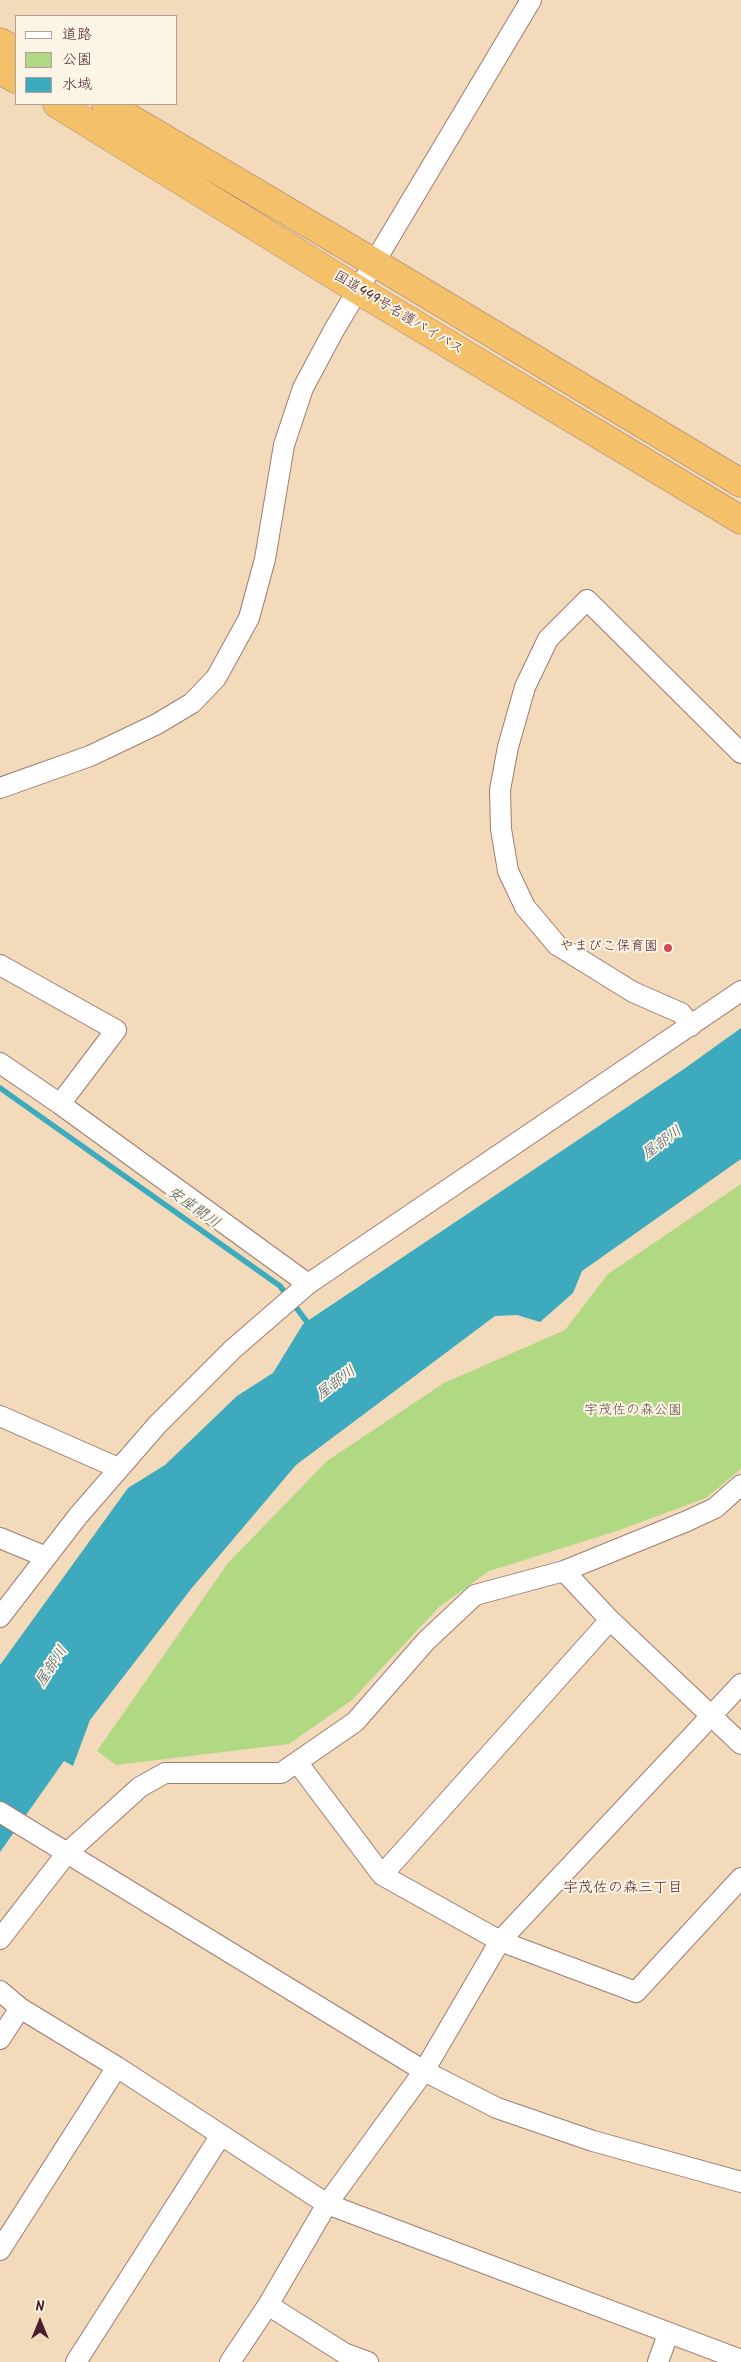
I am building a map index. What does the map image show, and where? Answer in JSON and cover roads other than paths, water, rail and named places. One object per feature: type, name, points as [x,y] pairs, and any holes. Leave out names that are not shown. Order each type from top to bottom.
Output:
[{"type":"highway","points":[[0,42],[15,50]]},
{"type":"highway","points":[[0,70],[15,78]]},
{"type":"highway","name":"国道449号名護バイパス","points":[[59,105],[358,290],[741,520]]},
{"type":"highway","points":[[108,105],[375,262],[741,483]]},
{"type":"street","points":[[0,788],[90,756],[157,724],[192,703],[216,678],[249,618],[265,559],[284,445],[295,407],[303,388],[358,290],[531,0]]},
{"type":"street","points":[[691,1026],[682,1013],[633,992],[557,945],[525,907],[508,871],[501,829],[500,790],[503,772],[525,687],[548,640],[588,600],[741,753]]},
{"type":"street","points":[[0,965],[116,1030],[60,1104]]},
{"type":"street","points":[[0,1617],[118,1468],[157,1425],[232,1349],[308,1284],[741,991]]},
{"type":"street","points":[[0,1063],[60,1104],[308,1284]]},
{"type":"street","points":[[0,1416],[118,1468]]},
{"type":"street","points":[[0,1939],[68,1853],[140,1787],[165,1773],[281,1773],[354,1722],[426,1642],[474,1596],[564,1571],[687,1522],[715,1508],[741,1485]]},
{"type":"street","points":[[0,1538],[46,1557]]},
{"type":"street","points":[[564,1571],[610,1620],[741,1744]]},
{"type":"street","points":[[382,1875],[610,1620]]},
{"type":"street","points":[[230,2362],[268,2305],[327,2204],[424,2071],[500,1941],[741,1684]]},
{"type":"street","points":[[297,1762],[382,1875],[500,1941],[636,1992],[741,1878]]},
{"type":"street","points":[[0,1812],[424,2071],[505,2112],[593,2142],[741,2182]]},
{"type":"street","points":[[0,1991],[20,2008],[222,2135],[327,2204],[741,2360]]},
{"type":"street","points":[[0,2039],[20,2008]]},
{"type":"street","points":[[0,2250],[117,2068]]},
{"type":"street","points":[[76,2362],[222,2135]]},
{"type":"street","points":[[268,2305],[342,2358],[368,2362]]},
{"type":"street","points":[[658,2362],[668,2334]]},
{"type":"water","name":"屋部川","points":[[741,1028],[741,1159],[582,1271],[573,1293],[540,1322],[517,1315],[495,1316],[296,1465],[191,1589],[90,1720],[73,1766],[64,1761],[0,1852],[0,1665],[128,1488],[165,1465],[237,1396],[273,1373],[303,1324],[684,1069]]},
{"type":"waterway","name":"安座間川","points":[[0,1088],[280,1286],[310,1326]]},
{"type":"place","name":"やまびこ保育園","points":[[668,948]]},
{"type":"district","name":"宇茂佐の森三丁目","points":[[623,1889]]},
{"type":"park label","name":"宇茂佐の森公園","points":[[633,1412]]}]
